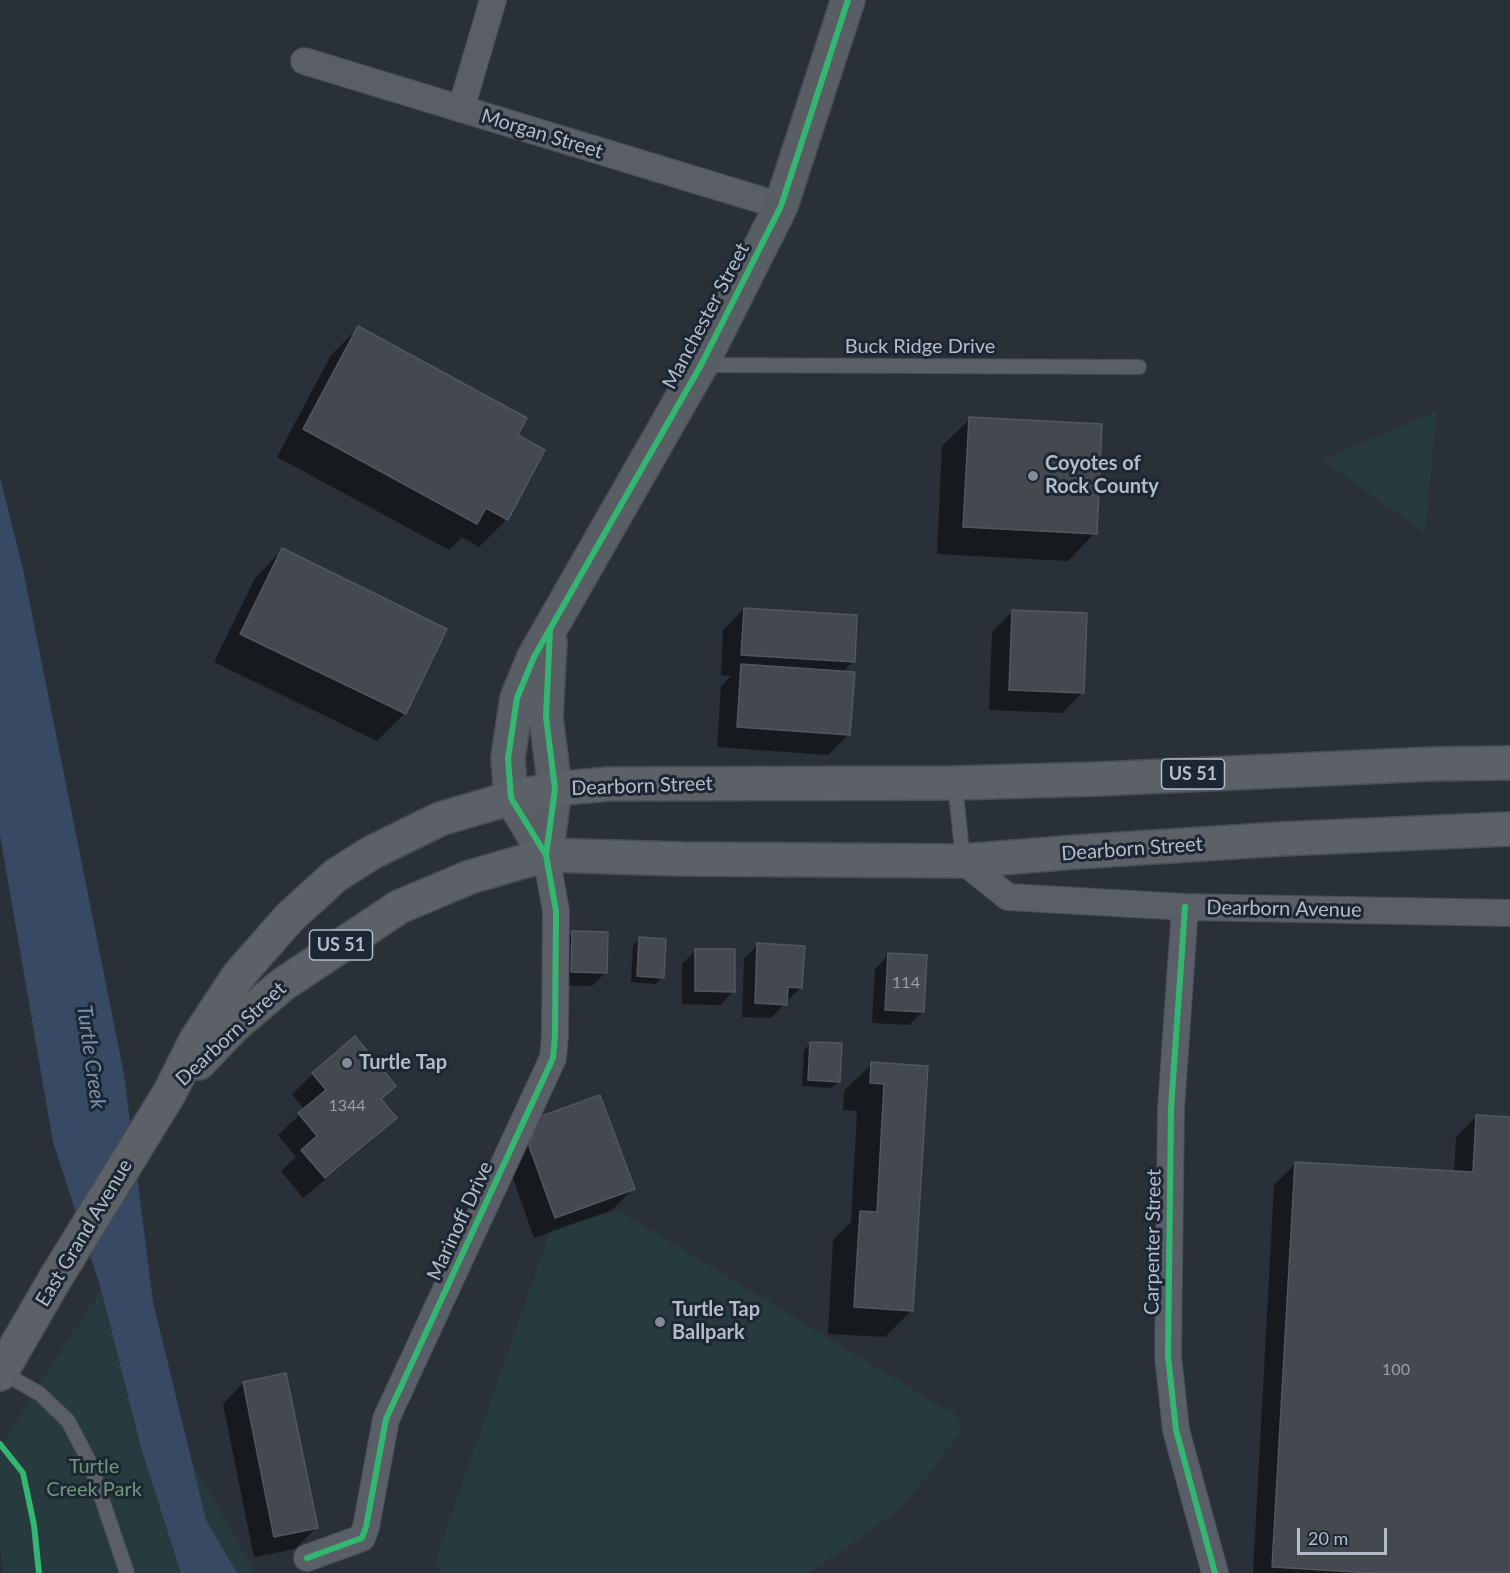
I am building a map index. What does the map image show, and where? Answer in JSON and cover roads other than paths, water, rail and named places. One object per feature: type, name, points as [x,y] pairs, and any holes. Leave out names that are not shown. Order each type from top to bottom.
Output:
[{"type":"main road","name":"Dearborn Street","points":[[170,1092],[196,1040],[238,975],[289,918],[335,876],[371,853],[440,819],[511,798],[555,789],[608,784],[955,783],[1431,764],[1510,763]]},
{"type":"main road","name":"Dearborn Street","points":[[170,1092],[234,1026],[282,985],[399,907],[470,877],[546,855],[682,859],[963,861],[1281,839],[1510,829]]},
{"type":"main road","name":"East Grand Avenue","points":[[1,1373],[55,1279],[170,1092]]},
{"type":"street","points":[[461,109],[493,0]]},
{"type":"street","name":"Manchester Street","points":[[546,855],[511,798],[508,758],[517,698],[534,657],[701,365],[781,206],[848,0]]},
{"type":"street","name":"Morgan Street","points":[[304,61],[781,206]]},
{"type":"street","name":"Manchester Street","points":[[546,855],[555,789],[546,717],[550,629]]},
{"type":"street","name":"Marinoff Drive","points":[[307,1558],[362,1538],[387,1419],[553,1058],[556,911],[546,855]]},
{"type":"street","name":"Dearborn Avenue","points":[[963,861],[1008,897],[1185,907],[1510,913]]},
{"type":"street","name":"Carpenter Street","points":[[1185,907],[1171,1109],[1168,1356],[1176,1430],[1215,1573]]},
{"type":"lane","name":"Buck Ridge Drive","points":[[701,365],[1139,368]]},
{"type":"lane","points":[[955,783],[963,861]]},
{"type":"lane","points":[[1,1373],[40,1395],[68,1421],[89,1461],[127,1573]]},
{"type":"water","name":"Turtle Creek","points":[[0,477],[23,569],[124,1074],[153,1302],[206,1520],[237,1573],[181,1573],[142,1451],[101,1289],[53,1142],[0,835]]},
{"type":"place","name":"Coyotes of Rock County","points":[[1033,476]]},
{"type":"place","name":"Turtle Tap","points":[[347,1063]]},
{"type":"place","name":"Turtle Tap Ballpark","points":[[660,1322]]},
{"type":"park label","name":"Turtle Creek Park","points":[[94,1478]]}]
